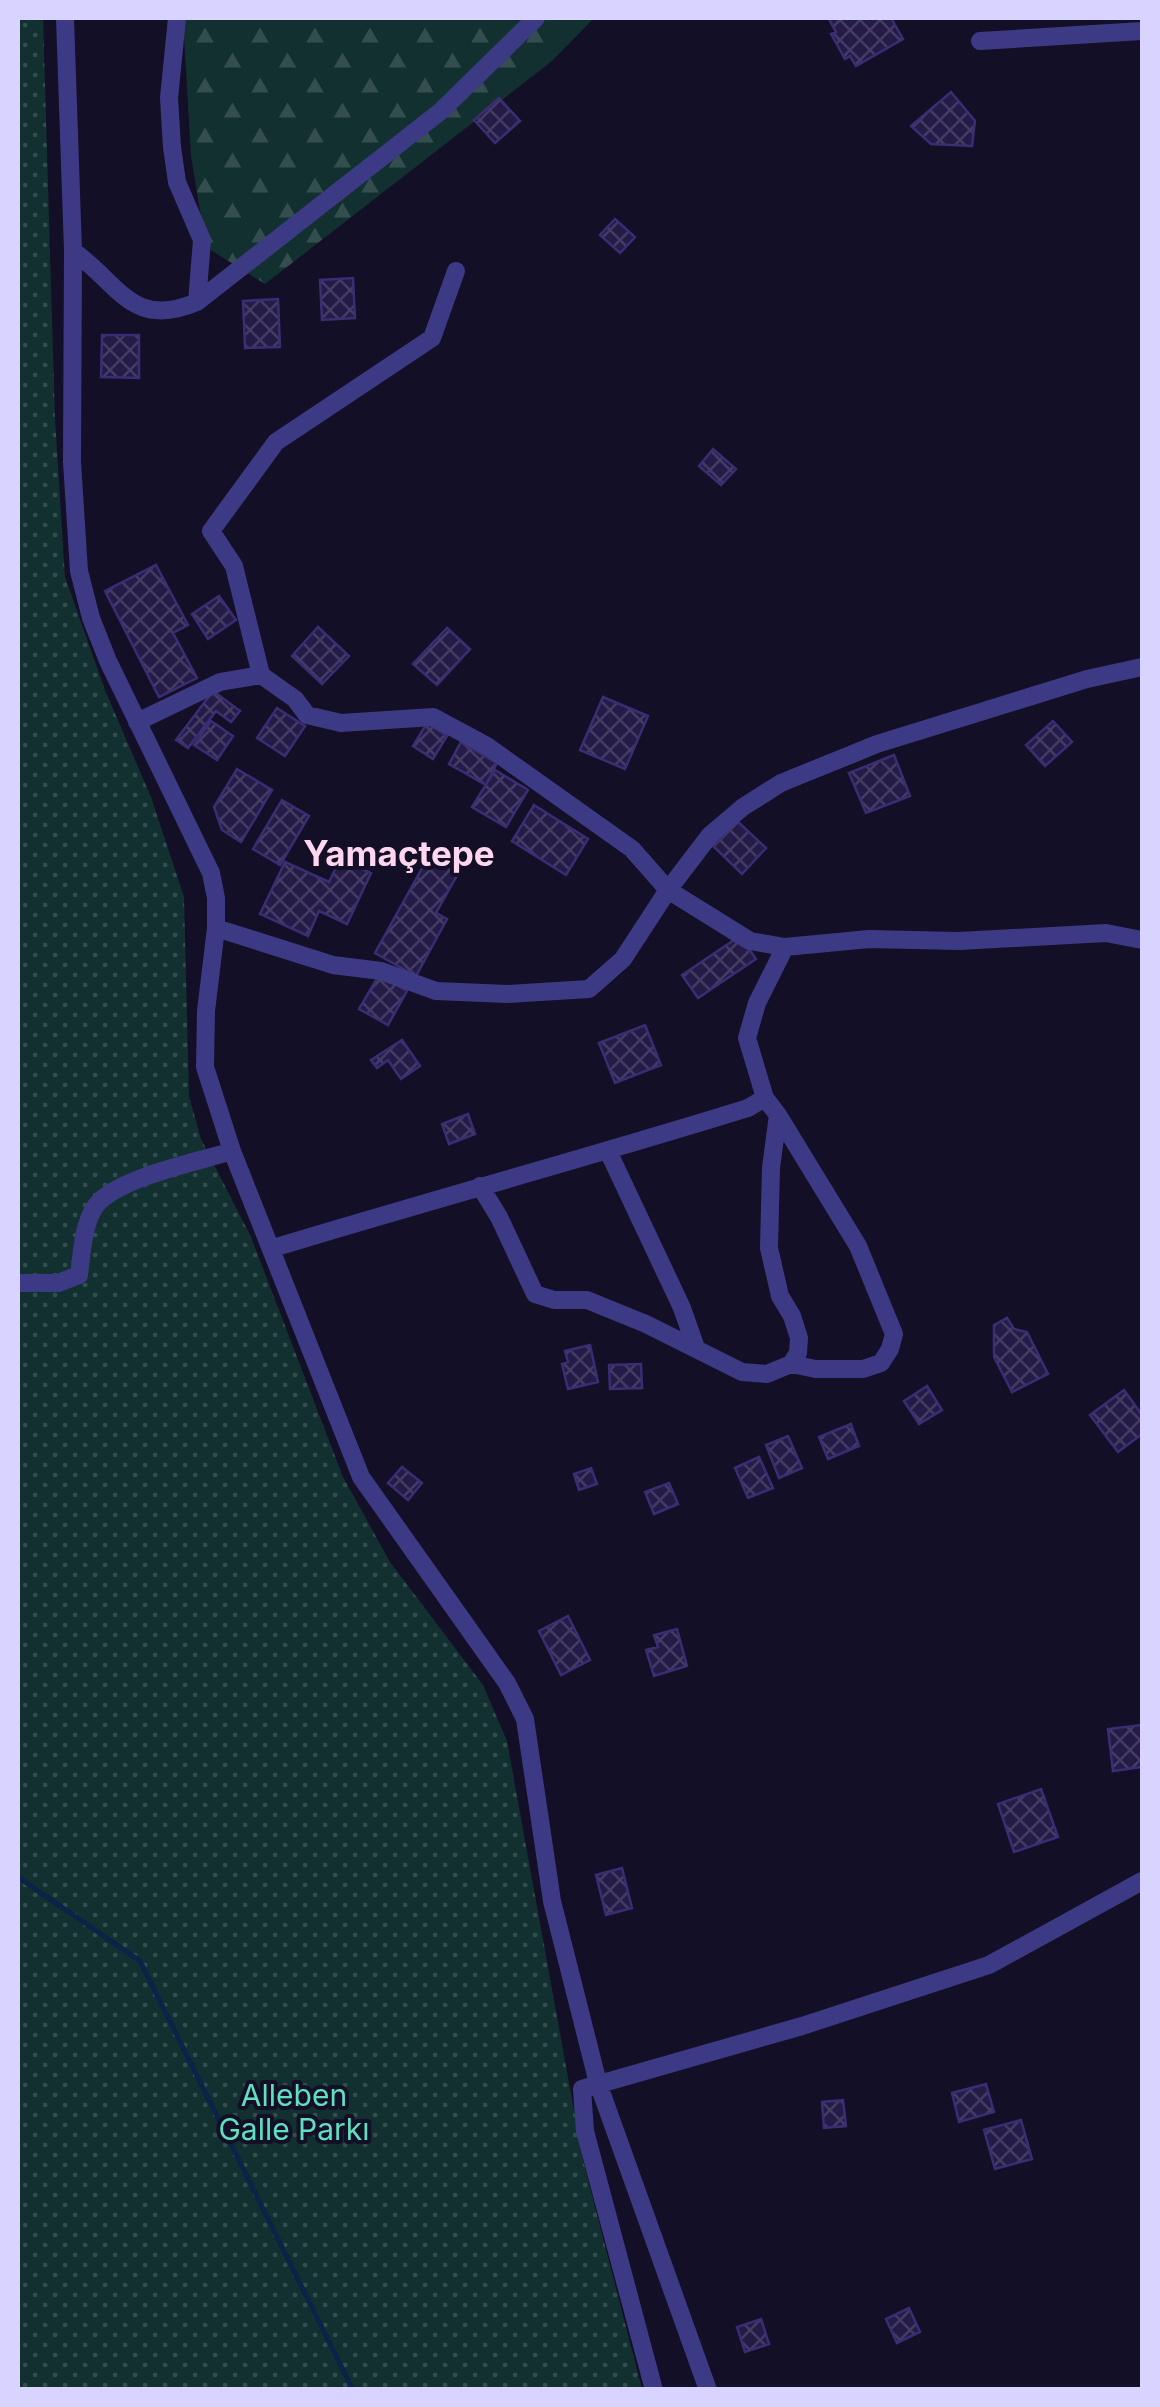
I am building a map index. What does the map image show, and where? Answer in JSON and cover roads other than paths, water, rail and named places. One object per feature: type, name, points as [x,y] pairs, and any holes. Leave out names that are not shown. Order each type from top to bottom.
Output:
[{"type":"street","points":[[65,18],[73,251],[72,462],[79,571],[96,632],[211,874],[216,928],[206,1011],[205,1067],[232,1151],[361,1477],[507,1682],[525,1719],[552,1901],[598,2083],[708,2390]]},
{"type":"street","points":[[178,18],[169,98],[171,130],[177,182],[202,240],[197,302]]},
{"type":"street","points":[[73,251],[96,267],[136,307],[176,311],[197,302],[441,112],[536,18]]},
{"type":"street","points":[[980,41],[1142,32]]},
{"type":"street","points":[[456,271],[432,338],[276,442],[211,530],[234,566],[261,675],[308,714],[341,722],[433,717],[486,746],[632,849],[668,890],[750,941],[785,947],[869,939],[958,941],[1106,933],[1142,940]]},
{"type":"street","points":[[216,928],[332,965],[381,971],[436,991],[506,994],[589,990],[623,959],[710,835],[781,782],[877,744],[1087,679],[1142,667]]},
{"type":"street","points":[[136,722],[220,682],[261,675]]},
{"type":"street","points":[[480,1186],[500,1217],[535,1294],[554,1300],[588,1300],[742,1372],[767,1374],[791,1364],[816,1369],[863,1369],[881,1363],[894,1334],[858,1246],[765,1098],[747,1038],[757,1003],[785,947]]},
{"type":"street","points":[[273,1248],[608,1152],[748,1108],[765,1098]]},
{"type":"street","points":[[778,1115],[771,1168],[769,1248],[780,1296],[800,1338],[798,1353],[791,1364]]},
{"type":"street","points":[[18,1282],[58,1283],[80,1276],[85,1234],[99,1202],[142,1178],[232,1151]]},
{"type":"street","points":[[608,1152],[682,1308],[696,1348]]},
{"type":"street","points":[[654,2390],[585,2130],[582,2089],[802,2026],[989,1965],[1142,1882]]},
{"type":"waterway","points":[[18,1877],[140,1961],[353,2390]]},
{"type":"district","name":"Yamaçtepe","points":[[399,853]]},
{"type":"park label","name":"Alleben Galle Parkı","points":[[294,2112]]}]
